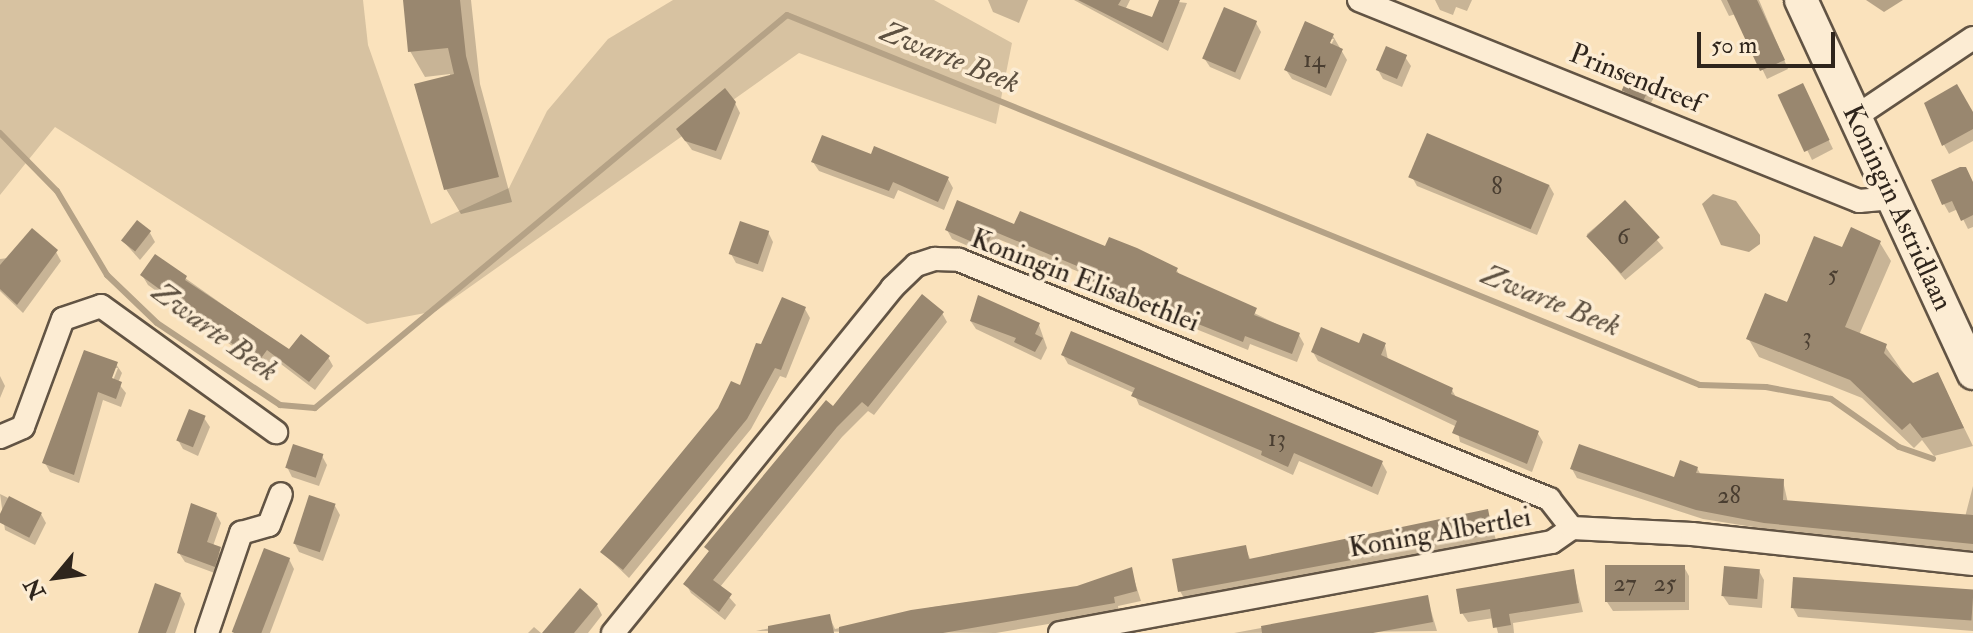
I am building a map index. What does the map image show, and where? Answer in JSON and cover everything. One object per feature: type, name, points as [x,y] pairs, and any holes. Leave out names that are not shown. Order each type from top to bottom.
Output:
[{"type":"street","name":"Prinsendreef","points":[[1359,0],[1859,201],[1893,198]]},
{"type":"street","name":"Koningin Astridlaan","points":[[1801,0],[1973,373]]},
{"type":"street","points":[[1855,117],[1973,38]]},
{"type":"street","name":"Koningin Elisabethlei","points":[[613,633],[892,288],[916,265],[935,259],[959,260],[1549,499],[1572,528]]},
{"type":"street","points":[[0,437],[23,427],[63,319],[101,306],[276,432]]},
{"type":"street","points":[[207,633],[241,533],[269,525],[281,494]]},
{"type":"street","name":"Koning Albertlei","points":[[1060,633],[1552,542],[1572,528],[1692,534],[1973,564]]},
{"type":"shaded area","points":[[0,0],[363,0],[368,45],[431,224],[509,188],[547,111],[608,39],[673,0],[934,0],[1012,43],[996,124],[799,53],[436,311],[367,324],[55,127],[0,195]]},
{"type":"shaded area","points":[[1866,0],[1903,0],[1884,12]]},
{"type":"shaded area","points":[[1713,194],[1736,201],[1760,235],[1760,244],[1749,252],[1721,245],[1702,204]]},
{"type":"building","points":[[403,0],[460,0],[466,56],[499,177],[444,190],[414,84],[454,74],[448,48],[408,52]]},
{"type":"building","points":[[1078,0],[1121,0],[1118,5],[1152,17],[1159,0],[1180,0],[1163,43]]},
{"type":"building","points":[[1727,0],[1757,0],[1785,60],[1760,71]]},
{"type":"building","points":[[1224,7],[1257,21],[1235,73],[1202,59]]},
{"type":"building","points":[[1305,21],[1334,34],[1330,43],[1343,49],[1326,88],[1284,70]]},
{"type":"building","points":[[1386,46],[1407,55],[1397,79],[1376,70]]},
{"type":"building","points":[[1629,74],[1651,84],[1644,100],[1622,90]]},
{"type":"building","points":[[1803,83],[1830,140],[1804,152],[1778,95]]},
{"type":"building","points":[[1957,84],[1973,112],[1973,129],[1942,146],[1924,103]]},
{"type":"building","points":[[725,88],[736,102],[716,151],[685,141],[676,129]]},
{"type":"building","points":[[1427,133],[1549,185],[1531,229],[1408,177]]},
{"type":"building","points":[[822,135],[871,154],[874,146],[949,177],[938,202],[893,182],[889,191],[811,162]]},
{"type":"building","points":[[1966,167],[1973,182],[1973,215],[1961,221],[1952,201],[1942,205],[1931,180]]},
{"type":"building","points":[[957,200],[1014,224],[1020,211],[1105,246],[1109,237],[1137,248],[1178,268],[1176,272],[1257,308],[1254,315],[1300,333],[1292,354],[1245,336],[1243,342],[1091,281],[1094,273],[993,231],[986,248],[945,230]]},
{"type":"building","points":[[1625,200],[1660,237],[1621,273],[1586,236]]},
{"type":"building","points":[[137,220],[151,231],[135,252],[121,240]]},
{"type":"building","points":[[740,221],[769,231],[758,264],[729,254]]},
{"type":"building","points":[[1851,227],[1881,241],[1845,327],[1887,344],[1884,353],[1913,383],[1938,372],[1964,428],[1922,438],[1910,423],[1902,430],[1850,380],[1746,339],[1765,293],[1787,302],[1814,236],[1842,247]]},
{"type":"building","points":[[32,228],[58,250],[17,305],[0,289],[0,265]]},
{"type":"building","points":[[155,254],[187,276],[185,280],[289,349],[301,334],[330,356],[309,382],[267,350],[259,361],[182,311],[184,307],[140,275]]},
{"type":"building","points":[[922,294],[944,312],[868,407],[862,402],[837,427],[713,580],[732,594],[719,612],[683,584],[709,551],[704,547],[826,400],[833,406]]},
{"type":"building","points":[[978,295],[1040,323],[1035,334],[1043,338],[1035,352],[1014,342],[1016,338],[970,321]]},
{"type":"building","points":[[782,297],[806,307],[781,370],[775,368],[747,419],[623,570],[600,552],[718,408],[731,381],[740,385],[756,343],[761,344]]},
{"type":"building","points":[[1321,327],[1359,343],[1363,333],[1386,343],[1381,355],[1453,388],[1451,394],[1539,431],[1527,464],[1452,433],[1457,421],[1311,352]]},
{"type":"building","points":[[1071,331],[1383,461],[1372,487],[1294,453],[1288,467],[1261,455],[1262,451],[1131,396],[1135,388],[1061,355]]},
{"type":"building","points":[[84,350],[118,362],[112,378],[122,382],[116,399],[98,392],[74,475],[42,463]]},
{"type":"building","points":[[189,409],[206,416],[193,447],[176,441]]},
{"type":"building","points":[[293,444],[323,454],[316,478],[285,468]]},
{"type":"building","points":[[1579,444],[1674,477],[1680,460],[1698,467],[1696,473],[1784,479],[1783,500],[1973,515],[1973,544],[1764,523],[1696,510],[1570,469]]},
{"type":"building","points":[[309,495],[336,504],[320,552],[293,544]]},
{"type":"building","points":[[9,496],[42,513],[29,538],[0,523],[0,514]]},
{"type":"building","points":[[191,503],[217,513],[207,542],[221,547],[215,567],[177,553]]},
{"type":"building","points":[[1488,509],[1493,534],[1178,592],[1172,559],[1246,545],[1249,559]]},
{"type":"building","points":[[264,548],[290,558],[261,633],[232,632]]},
{"type":"building","points":[[1605,565],[1685,565],[1685,602],[1605,602]]},
{"type":"building","points":[[1724,566],[1760,569],[1757,599],[1721,596]]},
{"type":"building","points":[[1132,567],[1137,591],[1114,597],[1115,603],[943,633],[839,633],[839,627],[911,610],[1077,586]]},
{"type":"building","points":[[1574,569],[1579,603],[1509,614],[1511,625],[1493,628],[1490,609],[1460,614],[1456,589]]},
{"type":"building","points":[[1793,577],[1973,590],[1971,621],[1791,608]]},
{"type":"building","points":[[155,583],[181,593],[166,633],[138,633]]},
{"type":"building","points":[[580,588],[598,604],[574,633],[542,633]]},
{"type":"building","points":[[1428,595],[1433,622],[1373,633],[1262,633],[1261,626]]},
{"type":"building","points":[[830,614],[834,633],[768,633],[768,626]]},
{"type":"waterway","name":"Zwarte Beek","points":[[0,133],[57,191],[107,275],[157,323],[280,405],[315,408],[787,15],[1700,385],[1766,387],[1831,399],[1899,447],[1933,459]]}]
